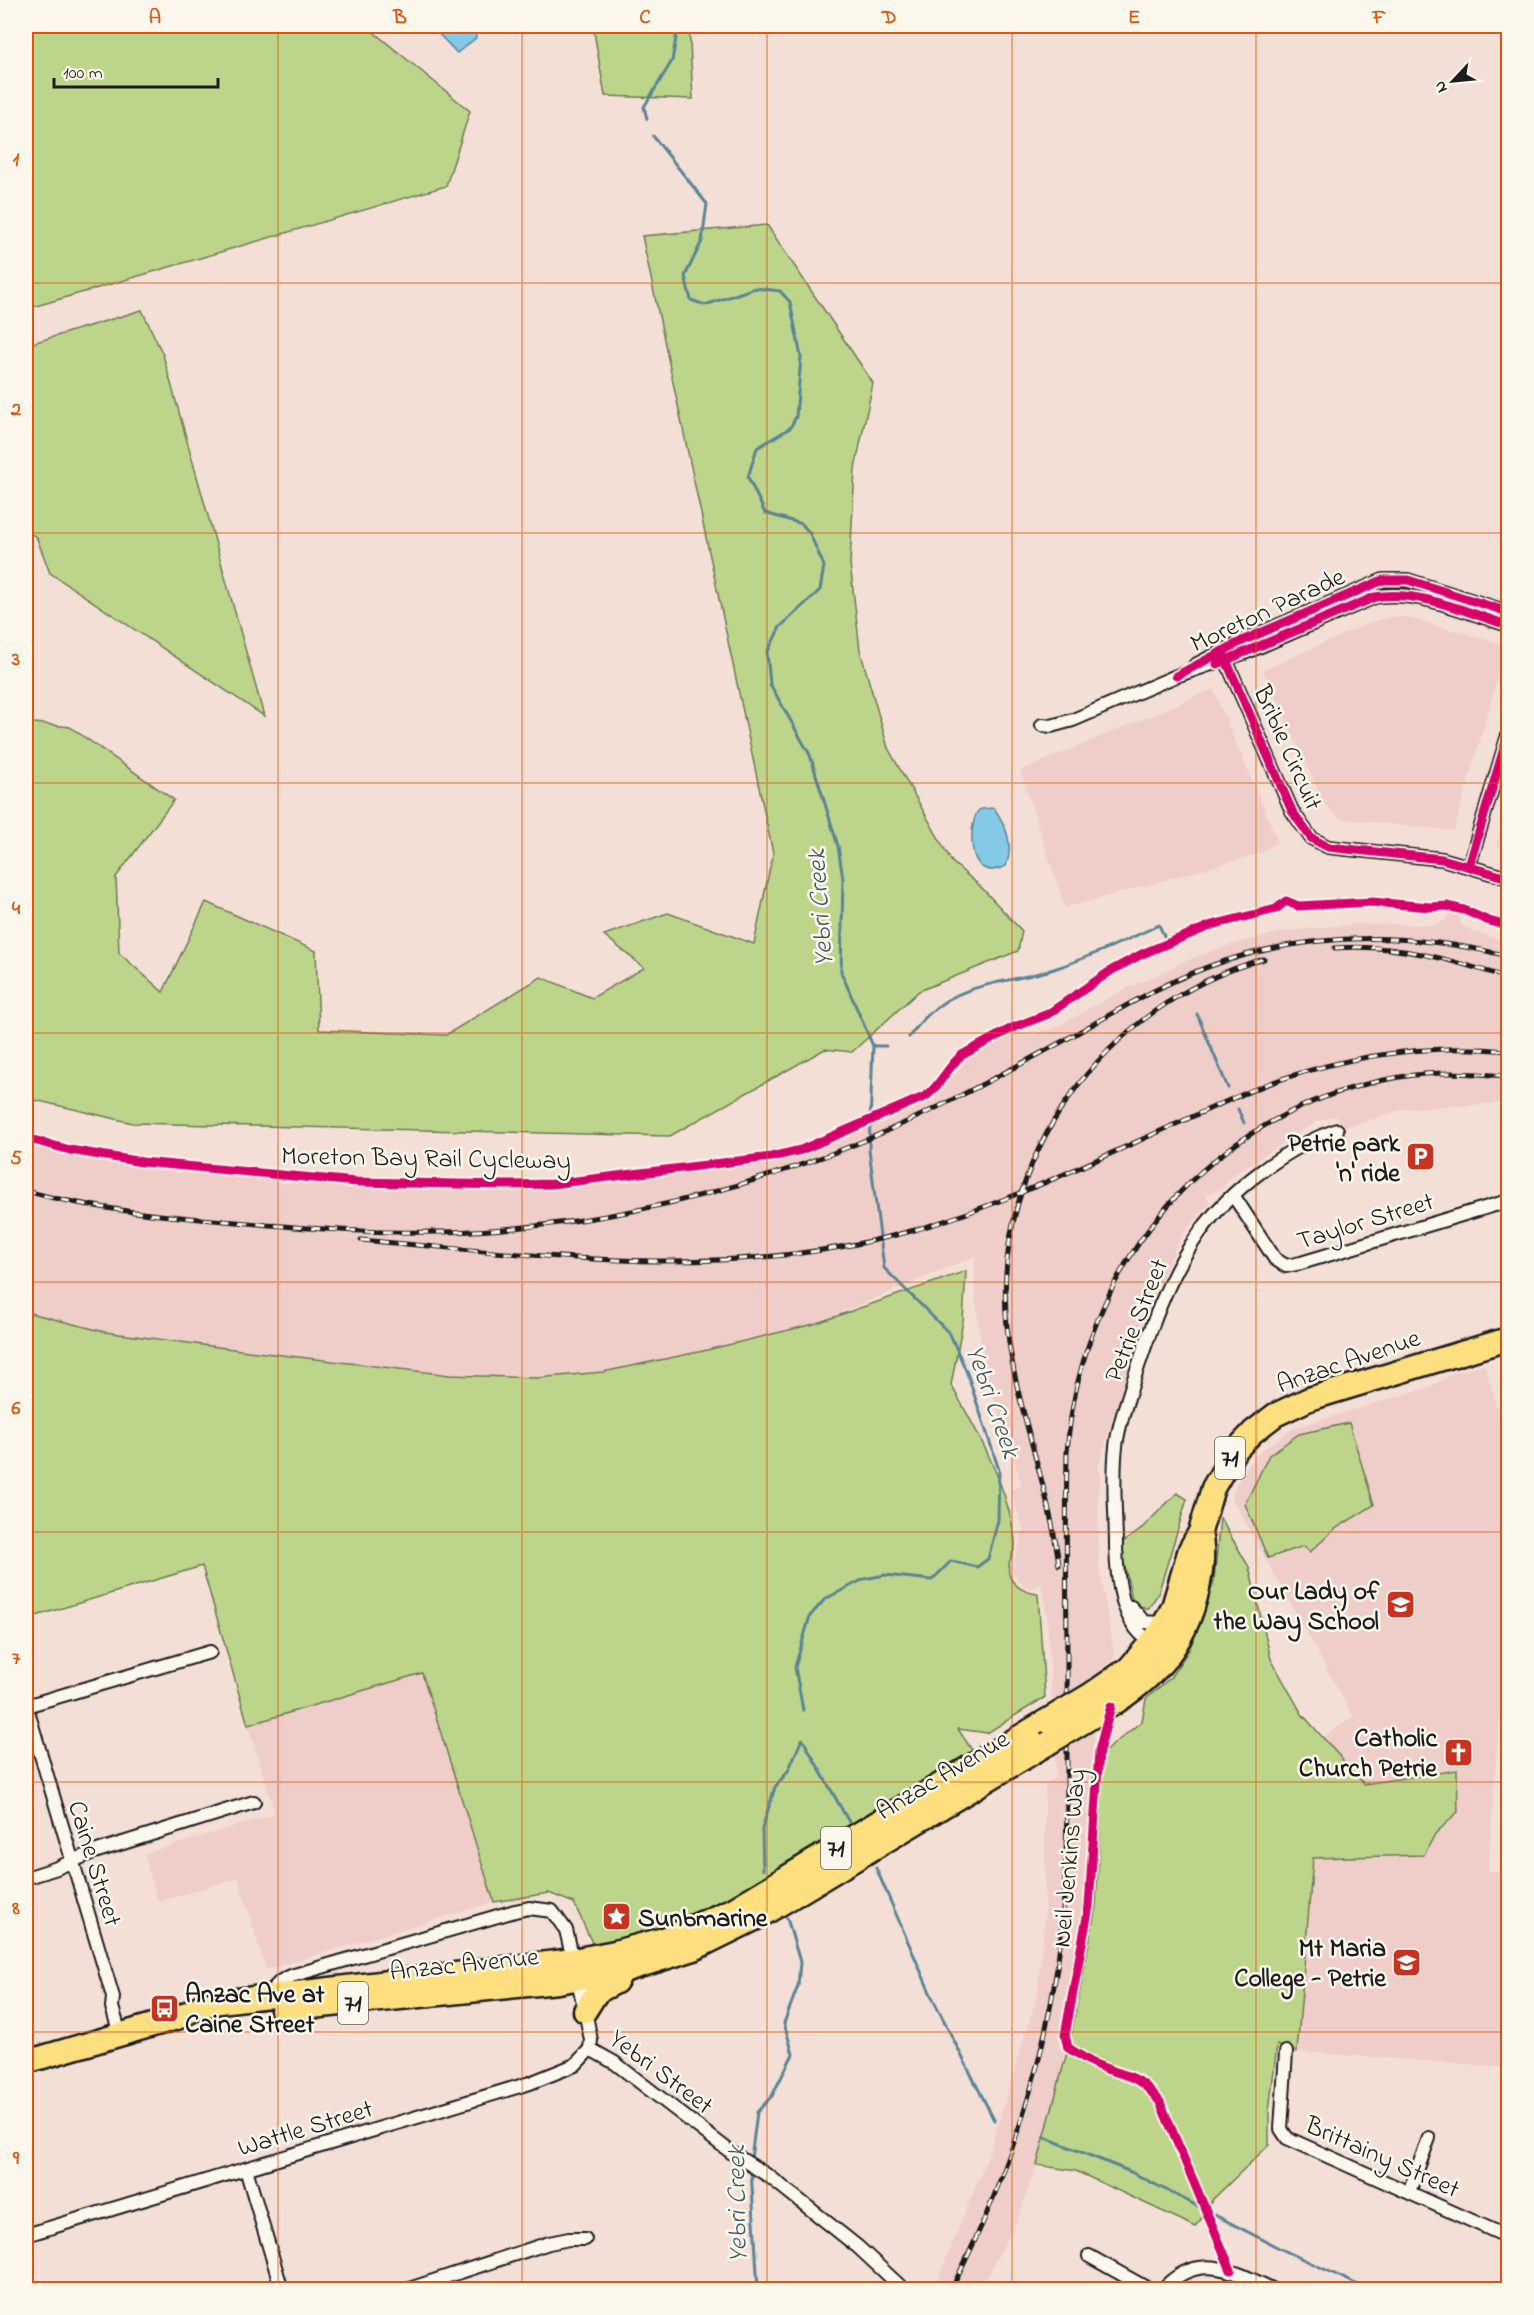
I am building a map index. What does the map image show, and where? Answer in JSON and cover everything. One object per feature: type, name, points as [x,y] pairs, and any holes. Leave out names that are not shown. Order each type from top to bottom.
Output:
[{"type":"highway","name":"Anzac Avenue","points":[[26,2062],[177,2018],[201,2006],[265,1997],[575,1969],[623,1971],[694,1949],[757,1918],[1047,1744],[1093,1705],[1152,1643],[1167,1620],[1179,1593],[1190,1549],[1200,1532],[1208,1501],[1226,1464],[1253,1432],[1275,1415],[1309,1399],[1509,1339]]},
{"type":"highway","name":"Anzac Avenue","points":[[177,2018],[203,2019],[575,1969],[615,1952],[664,1939],[734,1909],[1046,1721],[1138,1688],[1158,1668],[1180,1640],[1192,1611],[1204,1553],[1200,1532]]},
{"type":"highway","points":[[585,2011],[597,1992],[616,1982],[623,1971]]},
{"type":"street","name":"Moreton Parade","points":[[1225,656],[1383,579],[1408,580],[1509,612]]},
{"type":"street","name":"Moreton Parade","points":[[1042,725],[1051,726],[1073,720],[1225,656],[1376,597],[1392,594],[1410,595],[1509,625]]},
{"type":"street","name":"Bribie Circuit","points":[[1225,656],[1292,811],[1311,838],[1328,847],[1431,857],[1509,878]]},
{"type":"street","points":[[1469,866],[1509,735]]},
{"type":"street","name":"Petrie Street","points":[[1152,1643],[1141,1636],[1127,1613],[1118,1574],[1115,1473],[1116,1447],[1121,1421],[1149,1335],[1174,1275],[1201,1230],[1233,1195],[1266,1168],[1298,1148],[1336,1130]]},
{"type":"street","name":"Taylor Street","points":[[1233,1195],[1275,1258],[1286,1266],[1509,1201]]},
{"type":"street","name":"Petrie Street","points":[[1124,1599],[1144,1622],[1158,1623],[1167,1620]]},
{"type":"street","points":[[1152,1643],[1164,1644],[1180,1640]]},
{"type":"street","points":[[26,1706],[210,1652]]},
{"type":"street","name":"Caine Street","points":[[26,1706],[112,1997],[112,2007],[120,2034]]},
{"type":"street","points":[[26,1878],[91,1853],[254,1802]]},
{"type":"street","name":"Yebri Street","points":[[265,1997],[281,1981],[291,1976],[370,1957],[515,1911],[542,1908],[552,1911],[558,1916],[566,1930],[591,2040],[590,2049],[615,2063],[732,2153],[770,2177],[858,2247],[901,2287]]},
{"type":"street","name":"Wattle Street","points":[[26,2235],[530,2083],[575,2065],[590,2049]]},
{"type":"street","name":"Brittainy Street","points":[[1286,2052],[1282,2134],[1293,2142],[1509,2237]]},
{"type":"street","points":[[1409,2192],[1429,2138]]},
{"type":"street","points":[[246,2169],[282,2289]]},
{"type":"street","points":[[406,2289],[549,2244],[568,2239],[585,2239]]},
{"type":"street","points":[[1089,2256],[1150,2289]]},
{"type":"street","points":[[1162,2289],[1177,2276],[1190,2270],[1204,2266],[1218,2266],[1274,2289]]},
{"type":"shaded area","points":[[1390,617],[1405,617],[1507,645],[1454,831],[1341,819],[1324,804],[1263,670],[1371,622]]},
{"type":"shaded area","points":[[1213,689],[1278,841],[1262,853],[1065,908],[1020,771]]},
{"type":"shaded area","points":[[1508,808],[1508,851],[1499,849],[1497,842]]},
{"type":"shaded area","points":[[1449,913],[1459,916],[1461,925],[1474,932],[1508,941],[1508,1103],[1405,1109],[1341,1129],[1337,1116],[1318,1121],[1236,1173],[1221,1190],[1206,1194],[1210,1203],[1182,1235],[1145,1312],[1098,1468],[1101,1475],[1098,1493],[1099,1567],[1115,1657],[1084,1686],[1085,1736],[1093,1732],[1098,1744],[1083,1914],[1059,2048],[1065,2050],[1052,2123],[1018,2218],[981,2289],[934,2289],[989,2153],[1038,1992],[1045,1910],[1045,1784],[1056,1777],[1047,1617],[1041,1582],[1030,1590],[1019,1582],[1012,1570],[1023,1530],[1011,1490],[1022,1486],[988,1380],[982,1353],[975,1291],[975,1256],[814,1324],[603,1372],[537,1378],[451,1375],[248,1351],[105,1332],[26,1312],[26,1144],[190,1173],[311,1184],[531,1191],[562,1189],[792,1158],[907,1109],[910,1111],[933,1101],[971,1055],[1009,1034],[1033,1034],[1056,1027],[1120,992],[1192,958],[1233,944],[1286,931],[1356,924],[1432,925],[1445,921]]},
{"type":"shaded area","points":[[1485,1364],[1508,1447],[1508,1714],[1499,1723],[1488,1871],[1508,1873],[1508,2067],[1297,2052],[1323,1738],[1353,1716],[1231,1497],[1250,1462],[1263,1449],[1293,1428],[1429,1387],[1454,1373]]},
{"type":"shaded area","points":[[422,1672],[494,1902],[266,1970],[238,1878],[158,1902],[144,1854],[275,1814],[248,1725]]},
{"type":"green space","points":[[26,26],[366,26],[470,111],[446,186],[26,309]]},
{"type":"green space","points":[[593,26],[689,26],[693,99],[605,96]]},
{"type":"green space","points":[[767,225],[873,383],[855,468],[850,563],[860,650],[888,748],[952,862],[980,886],[1022,931],[1018,951],[919,991],[852,1052],[825,1049],[670,1136],[133,1123],[26,1098],[26,722],[70,727],[174,800],[116,877],[119,953],[163,992],[206,902],[316,951],[319,1030],[446,1035],[541,977],[592,998],[644,968],[604,935],[668,913],[754,944],[773,853],[642,236]]},
{"type":"green space","points":[[142,310],[163,355],[264,716],[50,573],[36,536],[26,533],[26,345]]},
{"type":"green space","points":[[966,1271],[963,1321],[951,1385],[996,1472],[1009,1509],[1015,1547],[1010,1560],[1009,1574],[1020,1588],[1038,1594],[1045,1697],[987,1733],[958,1729],[976,1756],[708,1913],[641,1935],[593,1945],[574,1903],[549,1893],[494,1902],[422,1673],[248,1725],[202,1566],[26,1619],[26,1312],[105,1332],[248,1351],[450,1375],[537,1378],[603,1372],[814,1324]]},
{"type":"green space","points":[[1349,1423],[1374,1505],[1335,1529],[1310,1552],[1304,1546],[1268,1558],[1245,1504],[1269,1455],[1299,1434]]},
{"type":"green space","points":[[1177,1493],[1187,1499],[1158,1594],[1148,1609],[1133,1603],[1123,1559],[1123,1542],[1139,1531]]},
{"type":"green space","points":[[1220,1518],[1249,1567],[1271,1659],[1302,1714],[1364,1784],[1457,1770],[1458,1812],[1435,1834],[1424,1855],[1313,1858],[1297,2052],[1277,2045],[1269,2111],[1269,2145],[1213,2199],[1196,2227],[1076,2171],[1037,2165],[1071,2037],[1096,1906],[1104,1752],[1142,1721],[1146,1699],[1170,1678],[1189,1650],[1214,1581]]},
{"type":"water","points":[[431,26],[475,26],[476,38],[457,53]]},
{"type":"water","points":[[994,808],[1008,836],[1009,851],[1006,866],[992,870],[982,867],[976,859],[972,836],[973,824],[979,810]]},
{"type":"waterway","name":"Yebri Creek","points":[[647,119],[644,107],[672,61],[678,26]]},
{"type":"waterway","name":"Yebri Creek","points":[[653,136],[707,204],[702,241],[685,276],[691,300],[705,305],[755,288],[780,291],[790,302],[801,357],[796,417],[790,428],[757,448],[748,477],[765,513],[802,524],[810,534],[824,566],[820,590],[780,627],[767,653],[770,684],[810,755],[838,846],[843,879],[841,972],[873,1046],[869,1149],[884,1268],[950,1334],[967,1373],[999,1470],[998,1520],[988,1559],[977,1567],[951,1561],[932,1580],[885,1575],[864,1579],[825,1599],[810,1616],[795,1667],[803,1710]]},
{"type":"waterway","points":[[909,1037],[921,1022],[943,1002],[973,989],[1054,969],[1159,925],[1164,936]]},
{"type":"waterway","points":[[1197,1014],[1228,1088]]},
{"type":"waterway","points":[[873,1046],[886,1046]]},
{"type":"waterway","points":[[1238,1109],[1244,1123]]},
{"type":"waterway","name":"Yebri Creek","points":[[763,1870],[762,1829],[775,1787],[788,1771],[802,1739]]},
{"type":"waterway","points":[[803,1740],[849,1822]]},
{"type":"waterway","points":[[876,1868],[932,1997],[994,2120]]},
{"type":"waterway","name":"Yebri Creek","points":[[751,2159],[757,2112],[772,2096],[793,2054],[784,2023],[798,1986],[800,1962],[787,1918]]},
{"type":"waterway","points":[[1044,2137],[1131,2172],[1279,2248],[1369,2290]]},
{"type":"waterway","name":"Yebri Creek","points":[[751,2169],[758,2290]]},
{"type":"railway","points":[[26,1191],[81,1204],[136,1212],[344,1230],[472,1231],[586,1219],[668,1203],[749,1182],[859,1143],[978,1087],[1163,986],[1204,968],[1260,951],[1295,944],[1366,939],[1438,943],[1508,956]]},
{"type":"railway","points":[[1335,948],[1379,948],[1423,954],[1508,978]]},
{"type":"railway","points":[[1059,1565],[1048,1505],[1017,1386],[1007,1326],[1007,1264],[1018,1205],[1039,1149],[1070,1097],[1108,1051],[1154,1012],[1207,981],[1264,959]]},
{"type":"railway","points":[[361,1240],[499,1253],[637,1261],[774,1256],[843,1247],[911,1231],[979,1209],[1078,1168],[1244,1094],[1312,1070],[1368,1057],[1424,1050],[1508,1051]]},
{"type":"railway","points":[[951,2290],[987,2213],[1017,2134],[1041,2052],[1057,1968],[1065,1889],[1067,1452],[1078,1383],[1098,1319],[1128,1259],[1168,1206],[1215,1160],[1270,1123],[1332,1095],[1400,1077],[1454,1073],[1508,1076]]},
{"type":"cycle path","points":[[1176,676],[1242,641],[1383,580],[1408,580],[1508,612]]},
{"type":"cycle path","points":[[1217,664],[1375,597],[1391,595],[1425,599],[1508,625]]},
{"type":"cycle path","points":[[1222,651],[1292,811],[1311,838],[1328,847],[1442,859],[1508,878]]},
{"type":"cycle path","points":[[1469,866],[1508,735]]},
{"type":"cycle path","name":"Moreton Bay Rail Cycleway","points":[[26,1138],[70,1150],[142,1162],[357,1182],[552,1184],[771,1157],[801,1150],[926,1096],[962,1055],[1012,1028],[1048,1014],[1112,970],[1142,954],[1212,925],[1276,909],[1286,901],[1298,906],[1372,902],[1430,907],[1447,906],[1508,926]]},
{"type":"cycle path","name":"Neil Jenkins Way","points":[[1111,1706],[1099,1751],[1089,1906],[1065,2035],[1068,2048],[1093,2063],[1131,2077],[1145,2085],[1160,2102],[1231,2270]]},
{"type":"place","name":"Petrie park 'n' ride","points":[[1421,1157]]},
{"type":"place","name":"Our Lady of the Way School","points":[[1400,1605]]},
{"type":"place","name":"Catholic Church Petrie","points":[[1458,1752]]},
{"type":"place","name":"Sunbmarine","points":[[617,1917]]},
{"type":"place","name":"Mt Maria College - Petrie","points":[[1407,1962]]},
{"type":"place","name":"Anzac Ave at Caine Street","points":[[164,2008]]}]
